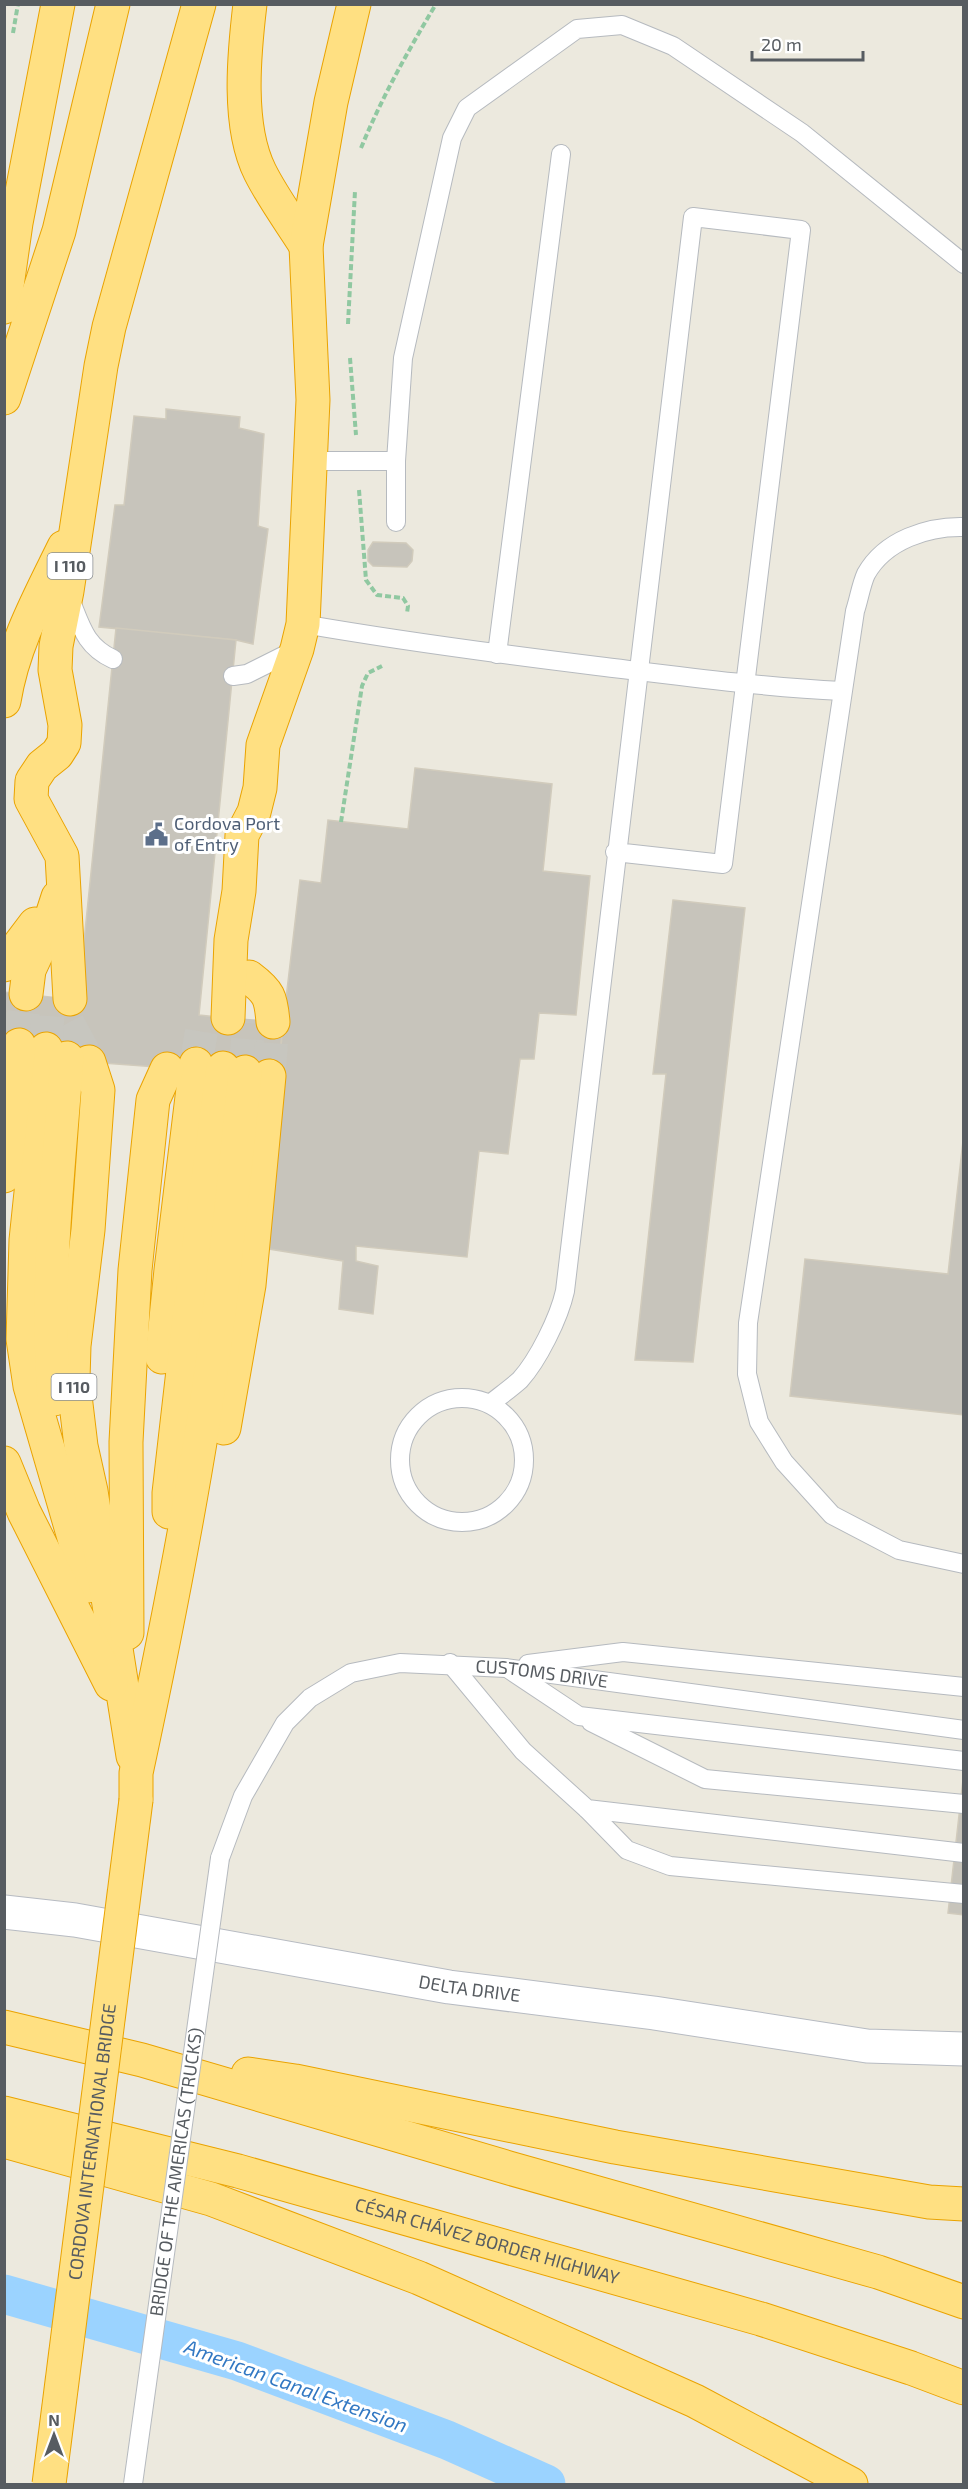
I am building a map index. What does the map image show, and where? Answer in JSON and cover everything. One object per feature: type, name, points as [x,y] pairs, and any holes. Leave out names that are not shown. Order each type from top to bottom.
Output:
[{"type":"highway","points":[[4,307],[16,223],[58,4]]},
{"type":"highway","points":[[4,398],[59,231],[113,4]]},
{"type":"highway","name":"I 110","points":[[62,883],[47,931],[31,963],[48,997],[54,972],[67,944],[62,856],[31,799],[32,781],[42,766],[57,754],[64,743],[65,725],[55,670],[56,646],[67,591],[100,366],[199,4]]},
{"type":"highway","points":[[250,4],[246,37],[244,118],[259,170],[306,246]]},
{"type":"highway","points":[[231,940],[249,977],[238,1019],[231,940],[238,891],[242,835],[254,812],[260,788],[263,745],[300,637],[312,461],[313,400],[306,246],[331,102],[354,4]]},
{"type":"highway","points":[[4,701],[9,674],[25,625],[76,522]]},
{"type":"highway","points":[[13,945],[45,912],[62,883]]},
{"type":"highway","points":[[4,1176],[56,1052]]},
{"type":"highway","name":"I 110","points":[[56,1052],[26,1240],[22,1339],[30,1386],[125,1710]]},
{"type":"highway","name":"I 110","points":[[56,1052],[98,1090],[88,1230],[73,1379],[81,1446],[136,1787]]},
{"type":"highway","points":[[125,1710],[128,1597],[126,1443],[135,1270],[153,1100],[220,1070]]},
{"type":"highway","points":[[136,1787],[171,1607],[216,1477],[249,1285],[220,1070]]},
{"type":"highway","points":[[171,1607],[169,1493],[220,1070]]},
{"type":"highway","name":"I 110","points":[[4,1373],[28,1443],[62,1499]]},
{"type":"highway","name":"I 110","points":[[4,1463],[24,1512],[125,1710]]},
{"type":"highway","name":"I 110","points":[[4,1519],[28,1565],[80,1624]]},
{"type":"highway","name":"CORDOVA INTERNATIONAL BRIDGE","points":[[50,2484],[136,1787]]},
{"type":"highway","points":[[4,2027],[142,2060],[521,2172],[878,2272],[963,2302]]},
{"type":"highway","points":[[142,2060],[296,2081],[638,2151],[929,2202],[963,2204]]},
{"type":"highway","name":"CÉSAR CHÁVEZ BORDER HIGHWAY","points":[[4,2113],[237,2171],[761,2319],[911,2368],[963,2388]]},
{"type":"highway","points":[[4,2141],[211,2199],[419,2278],[695,2401],[851,2484]]},
{"type":"main road","name":"DELTA DRIVE","points":[[4,1903],[75,1920],[449,1987],[654,2013],[867,2046],[963,2073]]},
{"type":"main road","name":"DELTA DRIVE","points":[[4,1912],[75,1920]]},
{"type":"main road","name":"DELTA DRIVE","points":[[867,2046],[963,2049]]},
{"type":"lane","points":[[396,522],[396,461],[404,358],[452,138],[467,108],[577,29],[622,25],[673,46],[802,133],[963,264]]},
{"type":"lane","points":[[497,654],[561,154]]},
{"type":"lane","points":[[490,1404],[520,1379],[539,1351],[563,1299],[636,671],[693,217],[801,230],[723,864],[615,852]]},
{"type":"lane","points":[[312,461],[396,461]]},
{"type":"lane","points":[[963,527],[948,527],[914,534],[886,551],[867,574],[855,611],[748,1323],[747,1374],[759,1422],[784,1462],[832,1515],[899,1550],[963,1564]]},
{"type":"lane","points":[[67,591],[84,634],[93,647],[113,659]]},
{"type":"lane","points":[[233,676],[247,674],[300,637],[404,642],[744,685],[842,691]]},
{"type":"lane","points":[[467,1397],[490,1404],[510,1418],[522,1440],[525,1465],[519,1488],[504,1508],[482,1520],[457,1523],[434,1516],[414,1501],[402,1480],[399,1455],[406,1432],[420,1412],[442,1400],[467,1397]]},
{"type":"lane","points":[[506,1668],[623,1652],[963,1687]]},
{"type":"lane","name":"CUSTOMS DRIVE","points":[[220,1858],[243,1796],[285,1723],[310,1698],[351,1673],[400,1663],[450,1663],[506,1668],[963,1730]]},
{"type":"lane","points":[[450,1663],[523,1751],[587,1809],[627,1850],[670,1866],[963,1894]]},
{"type":"lane","points":[[506,1668],[579,1716],[705,1779],[963,1804]]},
{"type":"lane","points":[[579,1716],[963,1761]]},
{"type":"lane","points":[[587,1809],[963,1853]]},
{"type":"lane","name":"BRIDGE OF THE AMERICAS (TRUCKS)","points":[[133,2484],[220,1858]]},
{"type":"building","points":[[166,409],[240,417],[239,428],[264,434],[258,526],[268,529],[253,644],[236,640],[99,627],[115,505],[124,505],[134,416],[166,419]]},
{"type":"building","points":[[373,542],[406,543],[413,550],[412,561],[407,567],[373,566],[368,561],[368,550]]},
{"type":"building","name":"Cordova Port of Entry","points":[[116,628],[236,640],[199,1015],[283,1024],[278,1076],[89,1062],[4,1043],[4,992],[78,1000]]},
{"type":"building","points":[[415,768],[552,784],[543,871],[590,876],[576,1015],[539,1013],[534,1059],[520,1059],[508,1154],[479,1151],[467,1257],[356,1246],[356,1261],[378,1266],[373,1314],[339,1309],[343,1261],[263,1248],[283,1024],[300,880],[321,883],[328,820],[408,829]]},
{"type":"building","points":[[673,900],[745,908],[693,1362],[635,1360],[666,1074],[653,1074]]},
{"type":"building","points":[[964,1132],[964,1415],[790,1396],[805,1259],[948,1274]]},
{"type":"building","points":[[964,1771],[964,1915],[948,1913]]},
{"type":"waterway","name":"American Canal Extension","points":[[4,2294],[237,2361],[447,2440],[546,2484]]},
{"type":"tunnel","points":[[19,1045],[26,994]]},
{"type":"tunnel","points":[[46,1049],[49,997]]},
{"type":"tunnel","points":[[196,1064],[204,1016]]},
{"type":"tunnel","points":[[245,1072],[249,1019]]},
{"type":"tunnel","points":[[269,1076],[273,1022]]},
{"type":"tunnel","points":[[68,1023],[89,1062]]},
{"type":"place","name":"Cordova Port of Entry","points":[[156,834]]}]
